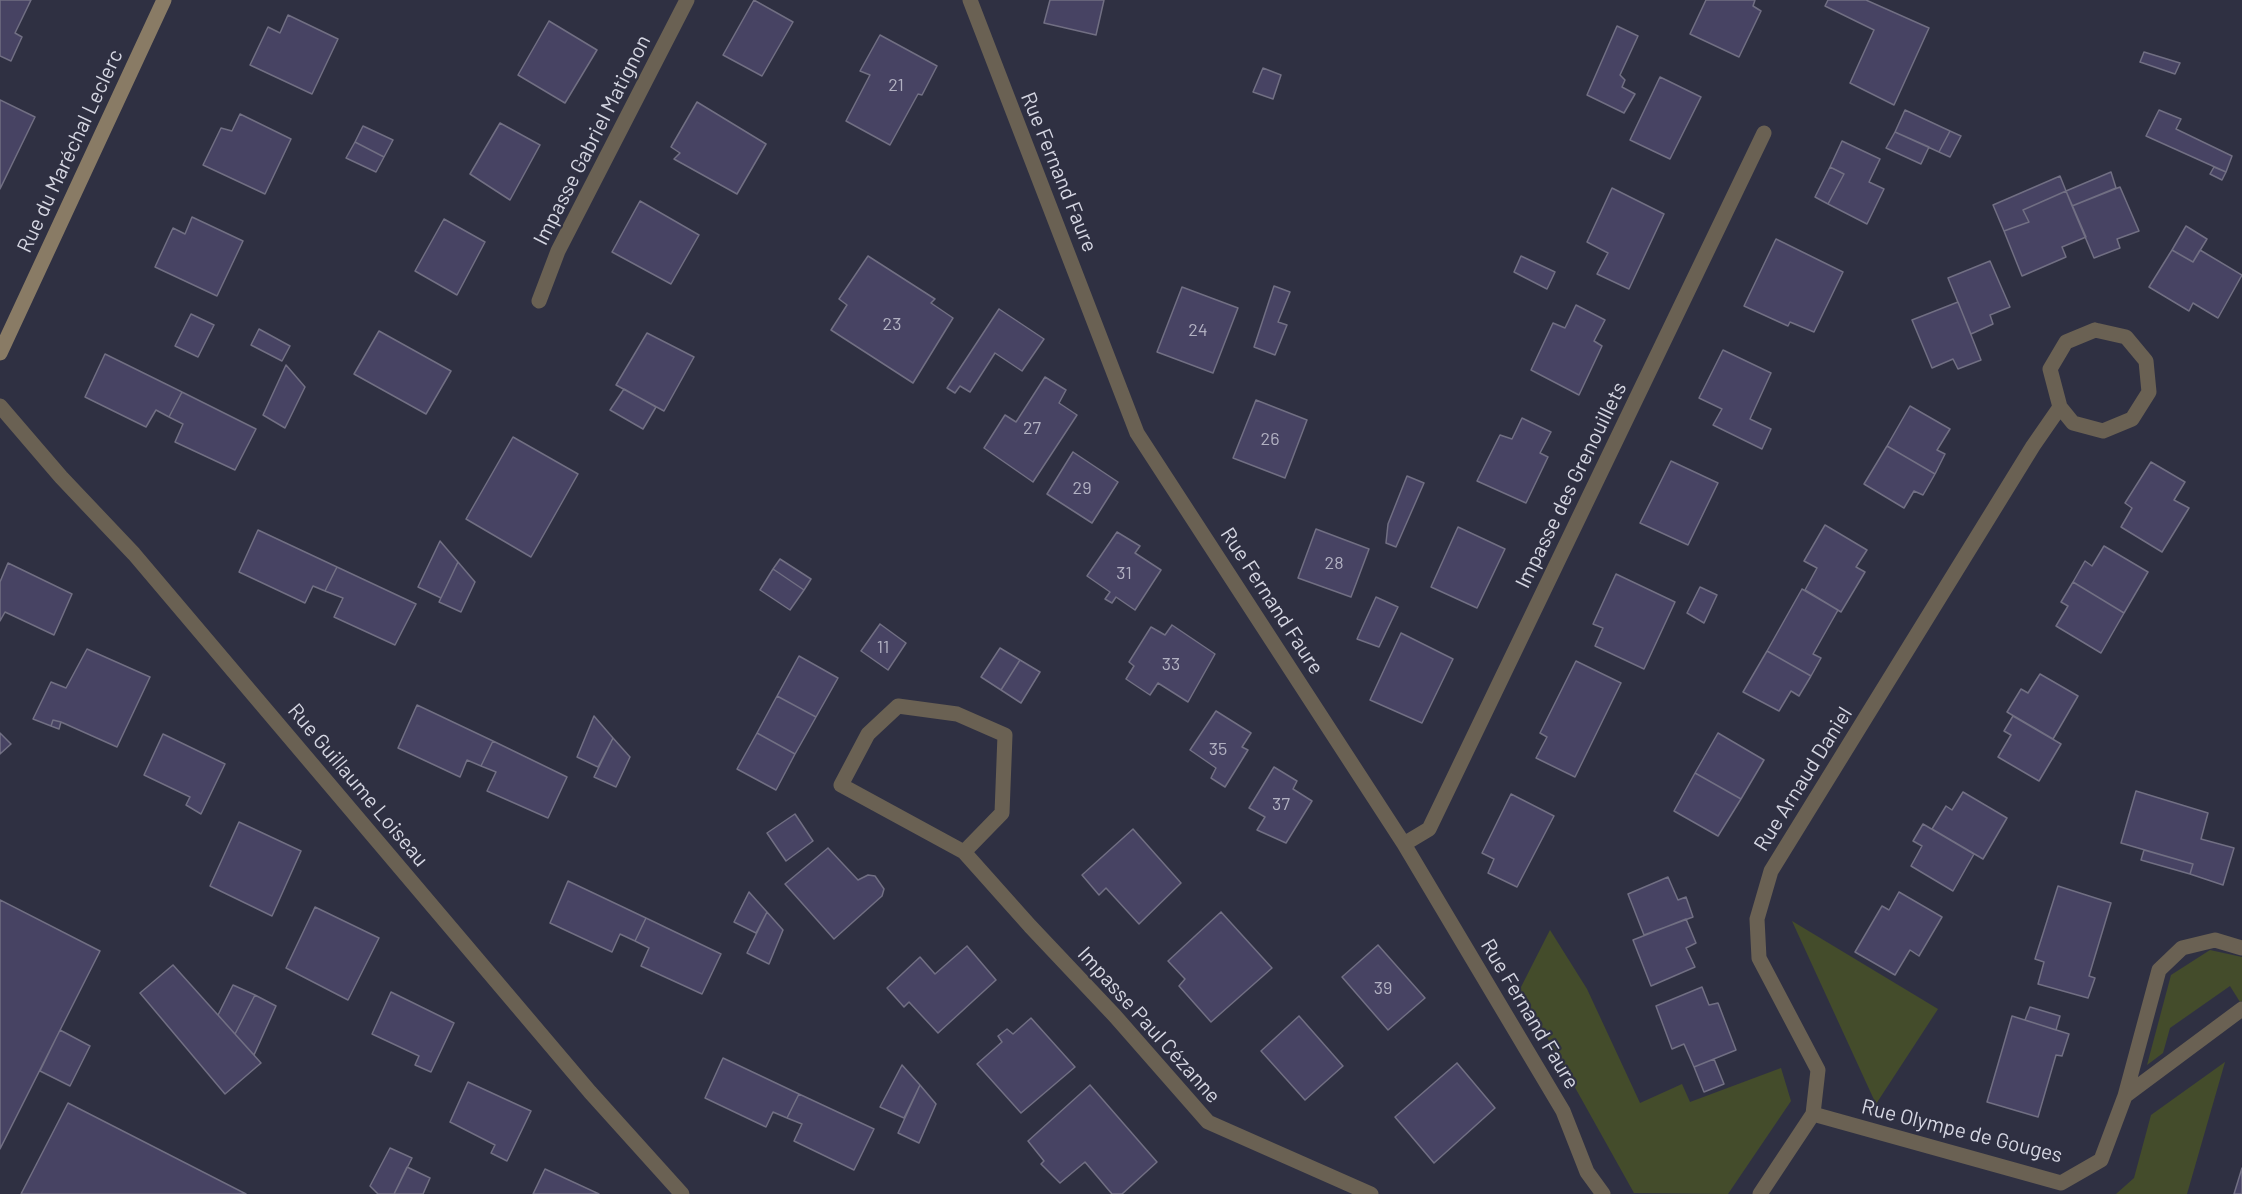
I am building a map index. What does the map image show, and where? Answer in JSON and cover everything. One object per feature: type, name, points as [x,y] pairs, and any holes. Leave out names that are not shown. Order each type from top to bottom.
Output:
[{"type":"main road","name":"Rue du Maréchal Leclerc","points":[[0,353],[164,0]]},
{"type":"street","name":"Impasse Gabriel Matignon","points":[[539,301],[558,251],[687,0]]},
{"type":"street","name":"Rue Fernand Faure","points":[[970,0],[1137,433],[1404,844],[1563,1111],[1587,1172],[1603,1194]]},
{"type":"street","name":"Impasse des Grenouillets","points":[[1404,844],[1429,829],[1764,133]]},
{"type":"street","points":[[2095,330],[2126,337],[2146,361],[2149,392],[2132,419],[2103,431],[2073,423],[2060,407],[2050,369],[2066,342],[2095,330]]},
{"type":"street","name":"Rue Guillaume Loiseau","points":[[0,406],[61,477],[135,554],[590,1092],[682,1194]]},
{"type":"street","name":"Rue Arnaud Daniel","points":[[1760,1194],[1813,1114],[1818,1070],[1759,958],[1757,919],[1771,871],[2033,446],[2060,407]]},
{"type":"street","name":"Impasse Paul Cézanne","points":[[964,852],[1002,813],[1005,735],[957,714],[898,706],[868,734],[841,785],[964,852],[1115,1016],[1208,1122],[1371,1194]]},
{"type":"street","name":"Rue Olympe de Gouges","points":[[1813,1114],[2061,1183],[2101,1160],[2125,1096],[2159,969],[2182,948],[2215,940],[2242,948]]},
{"type":"street","points":[[2125,1096],[2242,1009]]},
{"type":"green space","points":[[1792,921],[1938,1009],[1876,1104]]},
{"type":"green space","points":[[1550,930],[1587,989],[1640,1103],[1682,1084],[1690,1102],[1781,1068],[1791,1101],[1728,1194],[1634,1193],[1520,989]]},
{"type":"green space","points":[[2210,950],[2242,957],[2242,1001],[2240,1002],[2230,986],[2170,1028],[2163,1053],[2147,1065],[2171,975]]},
{"type":"green space","points":[[2225,1062],[2187,1194],[2116,1194],[2134,1178],[2151,1115]]},
{"type":"building","points":[[0,0],[31,0],[15,33],[22,37],[11,61],[0,56]]},
{"type":"building","points":[[754,0],[793,22],[762,76],[723,55]]},
{"type":"building","points":[[1050,0],[1104,0],[1096,35],[1044,23]]},
{"type":"building","points":[[1706,0],[1755,0],[1753,6],[1761,11],[1739,57],[1690,34]]},
{"type":"building","points":[[1828,0],[1866,0],[1929,28],[1894,105],[1850,83],[1874,30],[1825,6]]},
{"type":"building","points":[[288,15],[338,39],[312,94],[250,65],[268,27],[280,33]]},
{"type":"building","points":[[549,21],[597,50],[565,103],[518,75]]},
{"type":"building","points":[[1617,26],[1638,36],[1620,75],[1625,80],[1622,87],[1635,94],[1624,113],[1587,95]]},
{"type":"building","points":[[880,35],[937,66],[922,95],[918,94],[890,145],[846,121],[870,75],[860,71]]},
{"type":"building","points":[[2144,52],[2180,63],[2175,74],[2140,62]]},
{"type":"building","points":[[1263,68],[1281,75],[1273,99],[1253,92]]},
{"type":"building","points":[[1660,77],[1701,97],[1670,159],[1630,140]]},
{"type":"building","points":[[0,100],[35,117],[0,189]]},
{"type":"building","points":[[697,102],[766,144],[737,194],[674,159],[680,153],[671,147]]},
{"type":"building","points":[[1905,110],[1950,131],[1939,152],[1895,132]]},
{"type":"building","points":[[2159,110],[2181,119],[2176,129],[2232,156],[2226,172],[2146,136]]},
{"type":"building","points":[[240,114],[291,139],[265,194],[203,165],[221,128],[232,131]]},
{"type":"building","points":[[500,123],[540,145],[510,200],[470,174]]},
{"type":"building","points":[[363,126],[393,140],[384,157],[355,142]]},
{"type":"building","points":[[1950,131],[1961,136],[1950,157],[1939,152]]},
{"type":"building","points":[[1895,132],[1929,147],[1921,164],[1886,148]]},
{"type":"building","points":[[1842,141],[1880,159],[1869,182],[1884,189],[1867,224],[1828,204],[1844,174],[1830,167]]},
{"type":"building","points":[[355,142],[384,157],[376,172],[346,158]]},
{"type":"building","points":[[1830,167],[1844,174],[1828,204],[1815,197]]},
{"type":"building","points":[[2214,167],[2226,172],[2222,180],[2210,174]]},
{"type":"building","points":[[2111,172],[2116,188],[2072,206],[2066,191]]},
{"type":"building","points":[[2060,176],[2066,191],[2023,210],[2029,222],[2004,231],[1993,205]]},
{"type":"building","points":[[2120,187],[2139,231],[2117,239],[2120,248],[2094,258],[2072,206]]},
{"type":"building","points":[[1612,188],[1664,214],[1629,289],[1597,274],[1608,253],[1587,242]]},
{"type":"building","points":[[2066,191],[2086,237],[2062,247],[2066,257],[2022,276],[2004,231],[2029,222],[2023,210]]},
{"type":"building","points":[[640,201],[699,235],[671,284],[612,252]]},
{"type":"building","points":[[192,217],[243,241],[217,296],[155,267],[173,228],[185,234]]},
{"type":"building","points":[[444,219],[485,242],[457,295],[415,271]]},
{"type":"building","points":[[2186,226],[2207,239],[2193,262],[2172,250]]},
{"type":"building","points":[[1776,239],[1843,272],[1814,332],[1790,322],[1788,326],[1744,306]]},
{"type":"building","points":[[2172,250],[2193,262],[2200,250],[2242,275],[2218,318],[2193,303],[2189,311],[2149,287]]},
{"type":"building","points":[[868,256],[935,299],[931,303],[953,318],[913,383],[831,330],[847,305],[839,299]]},
{"type":"building","points":[[1521,256],[1555,272],[1547,289],[1514,272]]},
{"type":"building","points":[[1990,261],[2010,307],[1990,315],[1993,324],[1971,334],[1948,278]]},
{"type":"building","points":[[1274,286],[1290,292],[1278,322],[1287,325],[1275,355],[1254,347]]},
{"type":"building","points":[[1182,287],[1238,308],[1213,373],[1157,352]]},
{"type":"building","points":[[1958,302],[1981,360],[1958,369],[1953,359],[1932,368],[1912,320]]},
{"type":"building","points":[[1576,305],[1605,320],[1594,341],[1602,346],[1579,395],[1531,370],[1553,323],[1565,328]]},
{"type":"building","points":[[999,309],[1044,339],[1022,371],[995,353],[970,392],[960,386],[955,393],[947,388]]},
{"type":"building","points":[[191,314],[214,325],[198,357],[175,346]]},
{"type":"building","points":[[259,329],[290,346],[282,361],[251,345]]},
{"type":"building","points":[[379,331],[451,371],[426,414],[354,374]]},
{"type":"building","points":[[647,333],[694,357],[664,411],[616,385]]},
{"type":"building","points":[[1723,350],[1771,373],[1750,419],[1771,429],[1762,449],[1713,425],[1722,409],[1699,398]]},
{"type":"building","points":[[105,354],[182,392],[169,417],[156,410],[146,427],[85,397]]},
{"type":"building","points":[[286,365],[305,387],[285,428],[263,415]]},
{"type":"building","points":[[1045,377],[1066,390],[1059,403],[1077,415],[1033,482],[984,448],[1005,415],[1016,422]]},
{"type":"building","points":[[624,389],[656,407],[643,429],[610,410]]},
{"type":"building","points":[[182,392],[256,429],[235,470],[175,442],[183,424],[169,417]]},
{"type":"building","points":[[1256,400],[1307,420],[1285,478],[1233,458]]},
{"type":"building","points":[[1910,406],[1950,429],[1937,450],[1945,454],[1935,474],[1887,446]]},
{"type":"building","points":[[1522,418],[1551,432],[1540,453],[1548,457],[1526,503],[1477,481],[1500,435],[1512,439]]},
{"type":"building","points":[[513,437],[578,474],[531,557],[466,519]]},
{"type":"building","points":[[1887,446],[1935,474],[1923,495],[1914,491],[1904,508],[1864,484]]},
{"type":"building","points":[[1073,452],[1118,482],[1092,523],[1047,494]]},
{"type":"building","points":[[1671,461],[1718,483],[1688,545],[1640,523]]},
{"type":"building","points":[[2151,462],[2185,482],[2174,500],[2189,508],[2162,552],[2121,527],[2132,508],[2125,503]]},
{"type":"building","points":[[1407,476],[1424,483],[1396,547],[1386,543],[1388,524]]},
{"type":"building","points":[[1825,525],[1867,550],[1856,567],[1865,572],[1841,612],[1805,590],[1817,568],[1804,561]]},
{"type":"building","points":[[1458,527],[1505,549],[1477,608],[1431,587]]},
{"type":"building","points":[[1316,529],[1369,549],[1351,597],[1298,578]]},
{"type":"building","points":[[258,530],[337,567],[325,591],[313,586],[305,603],[239,572]]},
{"type":"building","points":[[1117,532],[1140,546],[1135,553],[1161,570],[1135,610],[1116,597],[1112,603],[1105,599],[1110,592],[1087,576]]},
{"type":"building","points":[[440,541],[458,562],[441,598],[418,587]]},
{"type":"building","points":[[2104,546],[2148,572],[2124,613],[2073,582],[2085,561],[2092,566]]},
{"type":"building","points":[[780,559],[811,579],[804,590],[773,569]]},
{"type":"building","points":[[458,562],[475,582],[461,612],[439,602]]},
{"type":"building","points":[[8,563],[72,594],[54,635],[5,612],[0,621],[0,582]]},
{"type":"building","points":[[337,567],[416,604],[395,645],[334,617],[343,598],[325,591]]},
{"type":"building","points":[[773,569],[804,590],[790,610],[760,590]]},
{"type":"building","points":[[1616,574],[1675,602],[1644,669],[1595,646],[1603,628],[1593,624]]},
{"type":"building","points":[[2073,582],[2124,613],[2101,653],[2056,626],[2068,606],[2061,602]]},
{"type":"building","points":[[1700,587],[1717,595],[1704,623],[1687,613]]},
{"type":"building","points":[[1802,589],[1838,610],[1813,654],[1821,658],[1811,676],[1767,651]]},
{"type":"building","points":[[1376,597],[1398,607],[1379,647],[1357,639]]},
{"type":"building","points":[[880,624],[906,643],[888,670],[861,651]]},
{"type":"building","points":[[1172,625],[1215,654],[1188,702],[1158,683],[1150,695],[1126,679],[1134,666],[1129,662],[1151,627],[1165,635]]},
{"type":"building","points":[[1401,633],[1453,659],[1422,723],[1370,700]]},
{"type":"building","points":[[1000,648],[1020,660],[1001,690],[981,677]]},
{"type":"building","points":[[87,649],[150,677],[117,747],[61,722],[53,720],[51,726],[33,719],[51,682],[66,688]]},
{"type":"building","points":[[1767,651],[1811,676],[1799,696],[1791,691],[1779,711],[1743,692]]},
{"type":"building","points":[[799,656],[838,678],[816,717],[777,696]]},
{"type":"building","points":[[1020,660],[1040,672],[1021,703],[1001,690]]},
{"type":"building","points":[[1576,661],[1621,683],[1575,777],[1536,758],[1547,737],[1540,733]]},
{"type":"building","points":[[2040,674],[2078,696],[2053,739],[2007,712],[2021,689],[2028,693]]},
{"type":"building","points":[[777,696],[816,717],[795,754],[757,733]]},
{"type":"building","points":[[417,705],[493,741],[481,766],[467,760],[460,777],[398,748]]},
{"type":"building","points":[[1216,711],[1251,733],[1242,747],[1248,750],[1225,787],[1211,778],[1216,768],[1190,750]]},
{"type":"building","points":[[594,716],[613,738],[598,767],[577,757]]},
{"type":"building","points":[[2013,716],[2061,744],[2039,781],[1998,757],[2011,735],[2004,731]]},
{"type":"building","points":[[53,720],[61,722],[59,729],[51,726]]},
{"type":"building","points":[[0,733],[11,744],[0,754]]},
{"type":"building","points":[[757,733],[795,754],[776,790],[737,769]]},
{"type":"building","points":[[1718,733],[1764,760],[1741,799],[1695,773]]},
{"type":"building","points":[[163,734],[225,764],[201,814],[186,805],[190,797],[144,775]]},
{"type":"building","points":[[613,738],[630,757],[616,787],[594,777]]},
{"type":"building","points":[[493,741],[567,777],[548,818],[487,791],[496,772],[481,766]]},
{"type":"building","points":[[1274,767],[1297,781],[1293,789],[1312,801],[1286,843],[1257,830],[1265,817],[1249,808]]},
{"type":"building","points":[[1695,773],[1741,799],[1718,836],[1674,811]]},
{"type":"building","points":[[2136,791],[2208,813],[2201,839],[2234,848],[2223,885],[2190,874],[2193,864],[2121,843]]},
{"type":"building","points":[[1963,792],[2007,818],[1983,859],[1932,829],[1946,806],[1952,810]]},
{"type":"building","points":[[1511,794],[1554,816],[1517,887],[1488,873],[1494,859],[1482,853]]},
{"type":"building","points":[[795,814],[813,841],[786,861],[767,833]]},
{"type":"building","points":[[239,822],[301,851],[272,916],[210,886]]},
{"type":"building","points":[[1923,824],[1974,854],[1953,891],[1911,866],[1922,846],[1913,841]]},
{"type":"building","points":[[1133,829],[1181,883],[1139,924],[1106,888],[1099,895],[1082,875]]},
{"type":"building","points":[[828,848],[858,880],[868,875],[875,876],[884,889],[882,896],[834,939],[785,884]]},
{"type":"building","points":[[2144,850],[2193,864],[2190,874],[2141,860]]},
{"type":"building","points":[[1668,877],[1678,900],[1686,897],[1693,917],[1644,935],[1628,894]]},
{"type":"building","points":[[568,881],[646,918],[635,941],[620,934],[612,952],[550,923]]},
{"type":"building","points":[[2058,886],[2111,903],[2089,976],[2095,978],[2088,998],[2038,984],[2044,962],[2035,959]]},
{"type":"building","points":[[749,892],[767,912],[756,933],[734,922]]},
{"type":"building","points":[[1899,892],[1942,917],[1919,956],[1910,950],[1895,975],[1855,952],[1882,906],[1889,910]]},
{"type":"building","points":[[0,900],[100,951],[0,1149]]},
{"type":"building","points":[[315,907],[379,938],[348,1000],[286,968]]},
{"type":"building","points":[[767,912],[783,930],[769,964],[747,953]]},
{"type":"building","points":[[1221,912],[1272,968],[1211,1022],[1179,986],[1185,979],[1168,961]]},
{"type":"building","points":[[646,918],[721,954],[702,994],[641,966],[649,948],[635,941]]},
{"type":"building","points":[[1686,919],[1696,943],[1686,948],[1695,967],[1651,986],[1633,940]]},
{"type":"building","points":[[1378,945],[1425,998],[1388,1030],[1342,977]]},
{"type":"building","points":[[967,946],[996,980],[938,1033],[909,1002],[904,1007],[887,988],[920,957],[935,974]]},
{"type":"building","points":[[173,965],[261,1063],[225,1094],[140,993]]},
{"type":"building","points":[[233,985],[255,995],[235,1034],[218,1015]]},
{"type":"building","points":[[1702,987],[1709,1005],[1718,1003],[1736,1050],[1694,1067],[1684,1044],[1672,1049],[1656,1006]]},
{"type":"building","points":[[391,992],[454,1023],[431,1072],[415,1065],[419,1056],[372,1034]]},
{"type":"building","points":[[255,995],[276,1006],[254,1055],[235,1034]]},
{"type":"building","points":[[2030,1007],[2060,1016],[2056,1030],[2025,1020]]},
{"type":"building","points":[[1299,1016],[1343,1066],[1305,1100],[1261,1051]]},
{"type":"building","points":[[2012,1016],[2069,1034],[2062,1056],[2056,1055],[2038,1117],[1987,1102]]},
{"type":"building","points":[[1031,1018],[1075,1067],[1021,1113],[977,1064],[1002,1042],[998,1036],[1007,1029],[1013,1034]]},
{"type":"building","points":[[60,1030],[90,1046],[70,1086],[40,1071]]},
{"type":"building","points":[[723,1058],[799,1094],[787,1118],[773,1112],[766,1127],[705,1098]]},
{"type":"building","points":[[1714,1059],[1724,1084],[1704,1092],[1694,1067]]},
{"type":"building","points":[[1457,1063],[1495,1108],[1434,1163],[1395,1117]]},
{"type":"building","points":[[902,1065],[920,1085],[904,1118],[880,1107]]},
{"type":"building","points":[[468,1082],[531,1111],[507,1161],[491,1153],[495,1145],[450,1122]]},
{"type":"building","points":[[920,1085],[936,1104],[919,1143],[898,1133]]},
{"type":"building","points":[[1090,1085],[1157,1162],[1122,1194],[1112,1194],[1085,1162],[1060,1183],[1041,1164],[1044,1161],[1028,1141]]},
{"type":"building","points":[[799,1094],[874,1129],[854,1170],[794,1141],[802,1124],[787,1118]]},
{"type":"building","points":[[68,1103],[246,1194],[21,1194]]},
{"type":"building","points":[[390,1148],[412,1158],[394,1194],[378,1194],[370,1186]]},
{"type":"building","points":[[407,1167],[430,1178],[423,1194],[394,1194]]},
{"type":"building","points":[[2242,1168],[2242,1194],[2234,1194]]},
{"type":"building","points":[[545,1169],[599,1194],[533,1194]]}]
